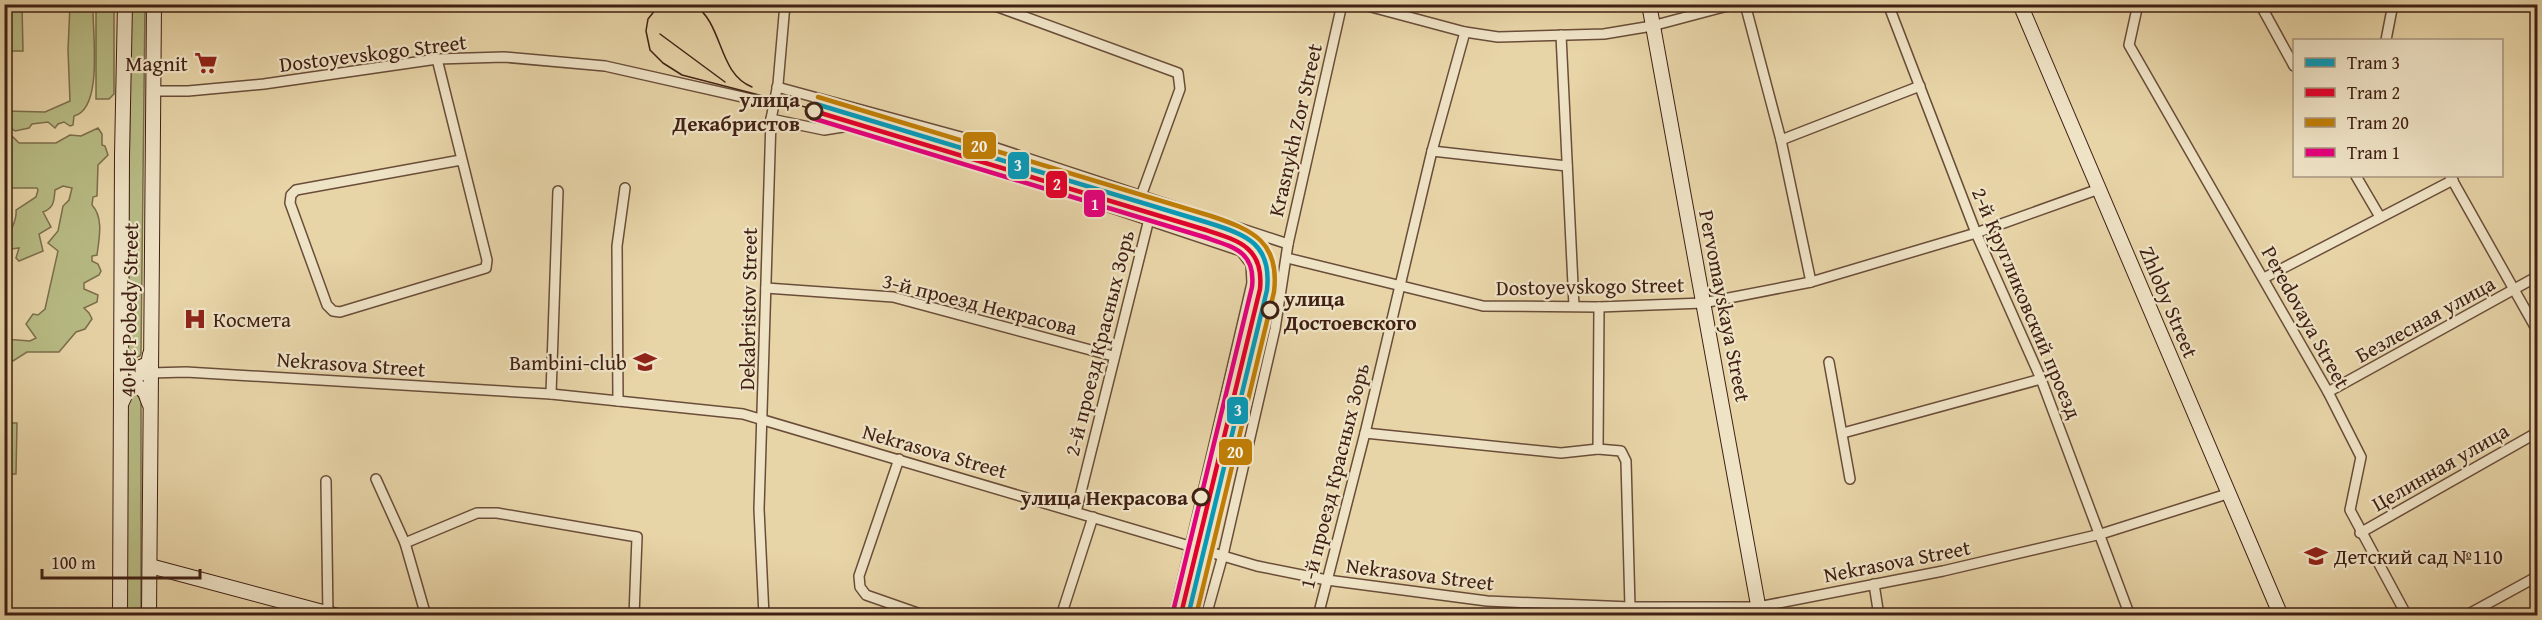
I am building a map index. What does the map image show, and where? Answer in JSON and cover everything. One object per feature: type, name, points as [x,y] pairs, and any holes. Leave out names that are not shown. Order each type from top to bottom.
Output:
[{"type":"street","name":"40 let Pobedy Street","points":[[120,615],[125,4]]},
{"type":"street","name":"40 let Pobedy Street","points":[[149,615],[154,4]]},
{"type":"street","name":"Dekabristov Street","points":[[764,615],[759,509],[771,119],[777,87],[785,4]]},
{"type":"street","points":[[990,4],[1179,73],[1180,89],[1141,196]]},
{"type":"street","name":"Krasnykh Zor Street","points":[[1206,615],[1223,555],[1275,329],[1288,244],[1342,4]]},
{"type":"street","points":[[1360,4],[1465,32],[1498,37],[1604,34],[1652,27],[1735,4]]},
{"type":"street","name":"Pervomayskaya Street","points":[[1648,4],[1759,611]]},
{"type":"street","points":[[1745,4],[1781,140],[1811,282]]},
{"type":"street","name":"2-й Кругликовский проезд","points":[[1888,4],[1976,233],[2041,380],[2130,615]]},
{"type":"street","name":"Zhloby Street","points":[[2020,4],[2227,494],[2281,615]]},
{"type":"street","name":"Peredovaya Street","points":[[2138,4],[2129,45],[2264,278],[2328,392],[2361,457],[2350,510],[2407,615]]},
{"type":"street","points":[[2260,4],[2293,62]]},
{"type":"street","points":[[2386,39],[2393,4]]},
{"type":"street","name":"1-й проезд Красных Зорь","points":[[1318,615],[1365,433],[1432,151],[1465,32]]},
{"type":"street","points":[[1561,35],[1574,306]]},
{"type":"street","name":"Dostoyevskogo Street","points":[[153,91],[188,91],[264,84],[437,59],[504,57],[605,66],[773,104]]},
{"type":"street","points":[[437,59],[487,260],[486,268],[340,312],[333,311],[327,305],[290,203],[291,195],[296,190],[461,160]]},
{"type":"street","points":[[1781,140],[1920,86]]},
{"type":"street","points":[[777,87],[972,140],[1288,244]]},
{"type":"street","points":[[771,119],[824,130],[849,126],[980,164],[1241,251],[1251,264],[1252,283],[1174,615]]},
{"type":"street","points":[[1432,151],[1568,166]]},
{"type":"street","points":[[2357,177],[2380,218]]},
{"type":"street","points":[[2264,278],[2452,178],[2538,332]]},
{"type":"street","points":[[618,401],[617,246],[625,188]]},
{"type":"street","name":"Dostoyevskogo Street","points":[[1287,258],[1483,306],[1599,307],[1703,303],[1811,282],[1976,233],[2099,189]]},
{"type":"street","points":[[551,394],[558,192]]},
{"type":"street","name":"2-й проезд Красных Зорь","points":[[1076,512],[1113,356],[1149,219]]},
{"type":"street","name":"Безлесная улица","points":[[2328,392],[2538,276]]},
{"type":"street","name":"3-й проезд Некрасова","points":[[766,288],[892,297],[1113,356]]},
{"type":"street","points":[[1598,449],[1599,307]]},
{"type":"street","points":[[122,351],[123,361],[135,369],[141,369],[148,364],[150,354]]},
{"type":"street","points":[[1829,362],[1850,479]]},
{"type":"street","name":"Nekrasova Street","points":[[121,384],[150,373],[186,372],[551,394],[743,414],[1257,566],[1327,580],[1487,601],[1630,607],[1651,611],[1759,611],[2101,534],[2227,494]]},
{"type":"street","points":[[1842,433],[2041,380]]},
{"type":"street","points":[[121,405],[125,392],[133,387],[139,387],[145,392],[150,408]]},
{"type":"street","name":"Целинная улица","points":[[2361,533],[2538,432]]},
{"type":"street","points":[[1365,433],[1561,453],[1598,449],[1621,451],[1626,462],[1630,607]]},
{"type":"street","points":[[899,459],[860,576],[860,587],[866,595],[926,615]]},
{"type":"street","points":[[376,479],[405,543],[426,615]]},
{"type":"street","points":[[150,566],[331,615],[326,482]]},
{"type":"street","points":[[405,543],[477,513],[497,513],[637,537],[634,615]]},
{"type":"street","points":[[1061,615],[1093,518]]},
{"type":"street","points":[[2465,615],[2538,576]]},
{"type":"street","points":[[1874,584],[1879,615]]},
{"type":"green space","points":[[4,5],[22,5],[23,51],[5,51]]},
{"type":"green space","points":[[70,5],[93,5],[94,67],[89,99],[83,110],[74,116],[73,125],[70,126],[64,122],[55,128],[48,122],[32,124],[29,128],[15,131],[5,123],[5,111],[45,112],[70,101],[68,50]]},
{"type":"green space","points":[[96,5],[114,5],[114,94],[109,99],[96,99]]},
{"type":"green space","points":[[131,5],[145,5],[141,353],[140,356],[134,358],[127,353]]},
{"type":"green space","points":[[98,128],[102,134],[102,145],[105,146],[108,155],[98,165],[97,196],[93,197],[92,205],[98,216],[100,229],[97,255],[92,256],[92,261],[98,264],[101,271],[99,275],[84,283],[84,289],[98,295],[97,302],[84,308],[92,319],[85,329],[76,332],[59,352],[27,352],[13,361],[5,360],[5,339],[30,341],[36,338],[26,324],[33,314],[38,315],[45,309],[58,251],[48,243],[58,231],[63,206],[69,200],[72,188],[63,186],[55,190],[54,201],[43,212],[51,227],[39,234],[43,251],[19,261],[16,258],[19,248],[11,249],[9,243],[16,210],[36,197],[38,190],[37,188],[5,188],[5,136],[13,137],[19,143],[56,143],[70,135],[81,136]]},
{"type":"green space","points":[[137,394],[141,402],[141,615],[125,616],[126,402],[128,396]]},
{"type":"green space","points":[[5,423],[17,423],[16,474],[5,474]]},
{"type":"tram line","points":[[664,4],[656,9],[648,19],[646,31],[650,50],[663,63],[682,75],[813,109]]},
{"type":"tram line","points":[[693,4],[703,12],[710,23],[732,71],[752,87]]},
{"type":"tram line","points":[[660,34],[725,82]]},
{"type":"tram line","name":"20","points":[[818,97],[1211,216],[1251,233],[1268,250],[1273,261],[1274,292],[1196,616]]},
{"type":"tram line","name":"3","points":[[816,104],[1223,227],[1245,237],[1261,252],[1268,274],[1267,290],[1188,616]]},
{"type":"tram line","name":"2","points":[[814,111],[1218,234],[1239,243],[1254,255],[1260,275],[1260,289],[1181,614]]},
{"type":"tram line","name":"1","points":[[812,118],[1204,237],[1233,248],[1246,258],[1250,265],[1252,287],[1173,612]]},
{"type":"place","name":"Magnit","points":[[206,63]]},
{"type":"place","name":"улица Декабристов","points":[[814,111]]},
{"type":"place","name":"улица Достоевского","points":[[1270,310]]},
{"type":"place","name":"Космета","points":[[195,319]]},
{"type":"place","name":"Bambini-club","points":[[645,362]]},
{"type":"place","name":"улица Некрасова","points":[[1201,497]]},
{"type":"place","name":"Детский сад №110","points":[[2316,556]]}]
